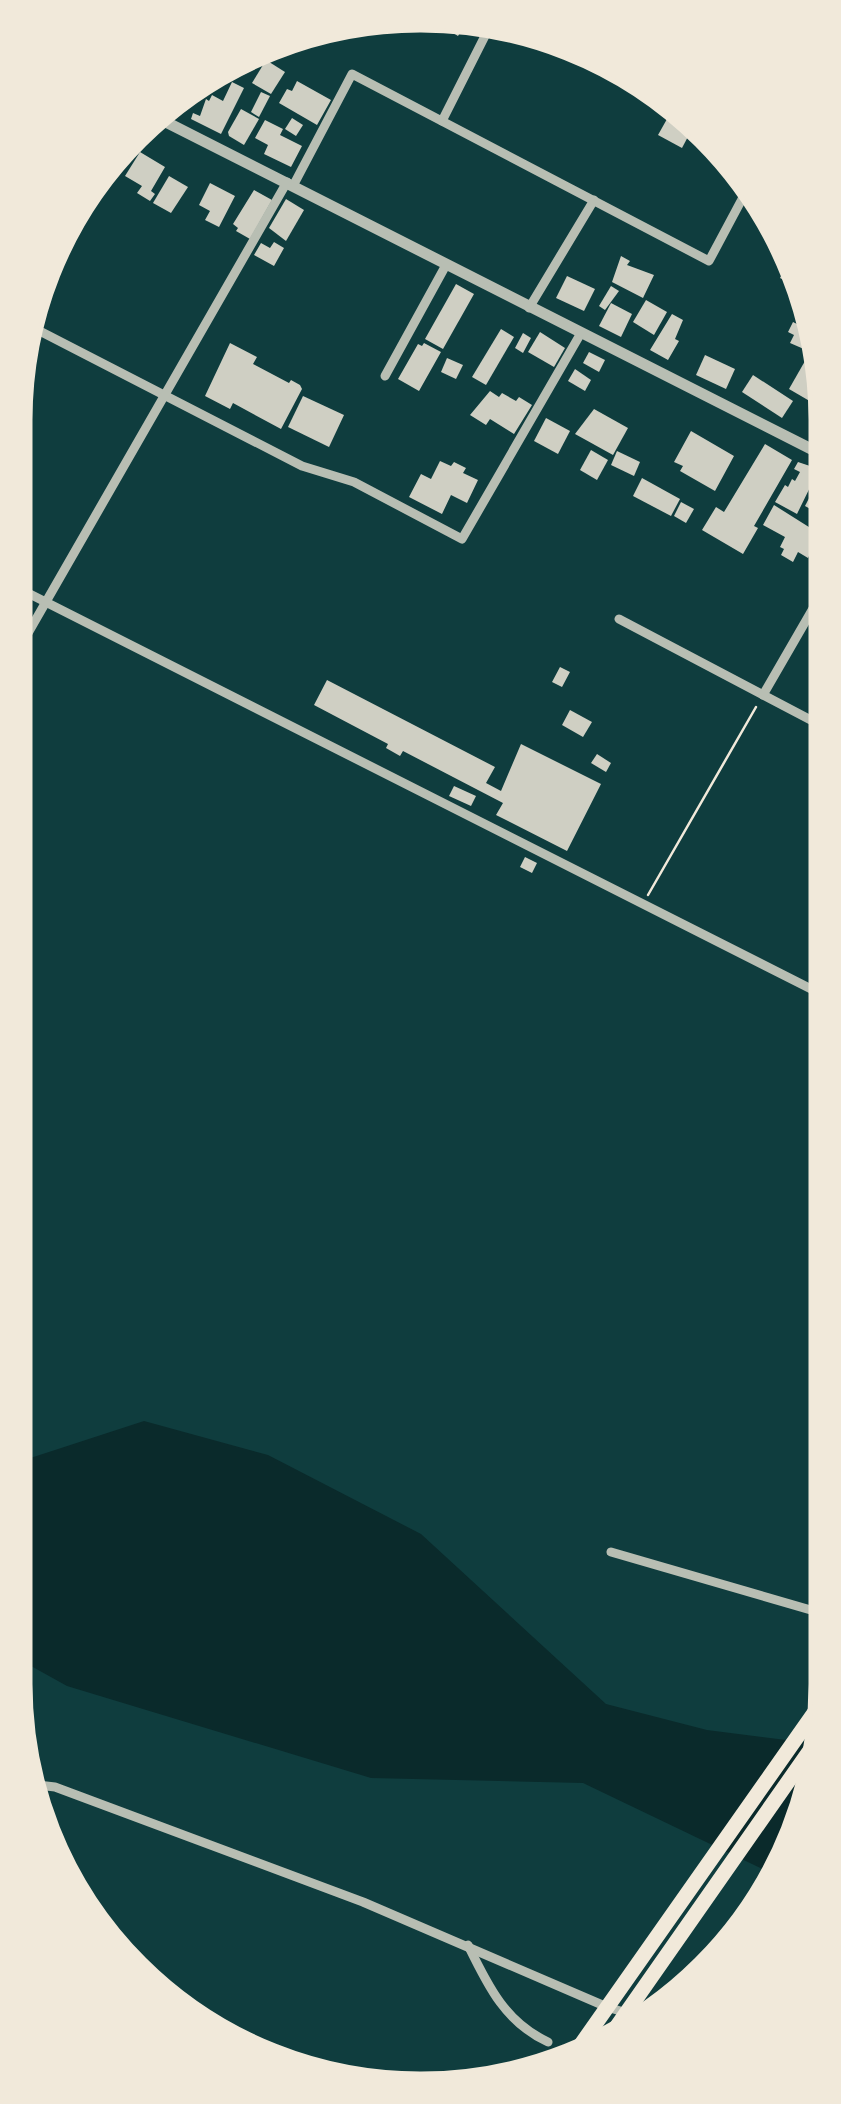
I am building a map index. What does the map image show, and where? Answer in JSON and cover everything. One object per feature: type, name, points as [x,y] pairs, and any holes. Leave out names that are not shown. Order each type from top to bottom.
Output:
[{"type":"main road","points":[[585,2037],[809,1720]]},
{"type":"main road","points":[[624,2017],[803,1760]]},
{"type":"street","points":[[442,121],[485,36]]},
{"type":"street","points":[[30,630],[352,74],[710,261],[741,199]]},
{"type":"street","points":[[168,123],[811,449]]},
{"type":"street","points":[[529,308],[594,200]]},
{"type":"street","points":[[385,376],[446,264]]},
{"type":"street","points":[[41,331],[302,466],[354,482],[462,539],[581,334]]},
{"type":"street","points":[[30,594],[811,989]]},
{"type":"street","points":[[763,695],[811,612]]},
{"type":"street","points":[[619,619],[811,720]]},
{"type":"street","points":[[611,1552],[811,1610]]},
{"type":"street","points":[[43,1786],[363,1902],[634,2010]]},
{"type":"street","points":[[468,1945],[519,2027],[548,2042]]},
{"type":"path","points":[[642,904],[763,695]]},
{"type":"water","points":[[144,1421],[268,1455],[421,1534],[606,1704],[707,1730],[806,1743],[790,1809],[764,1870],[583,1783],[371,1778],[67,1686],[30,1665],[30,1458]]},
{"type":"building","points":[[268,61],[285,72],[271,94],[252,83]]},
{"type":"building","points":[[297,81],[331,100],[317,125],[279,103]]},
{"type":"building","points":[[232,82],[244,88],[221,134],[191,119],[193,113],[200,116],[206,99],[209,101],[212,95],[223,101]]},
{"type":"building","points":[[261,92],[270,96],[259,117],[251,112]]},
{"type":"building","points":[[241,109],[259,119],[244,145],[228,132]]},
{"type":"building","points":[[292,118],[303,125],[296,136],[285,129]]},
{"type":"building","points":[[667,119],[688,136],[682,148],[658,135]]},
{"type":"building","points":[[265,120],[283,129],[280,135],[302,146],[291,167],[264,154],[268,145],[255,138]]},
{"type":"building","points":[[140,152],[165,167],[151,191],[155,194],[150,201],[137,193],[142,186],[125,176]]},
{"type":"building","points":[[169,176],[188,187],[171,213],[153,203]]},
{"type":"building","points":[[210,183],[235,196],[219,227],[205,220],[210,211],[199,205]]},
{"type":"building","points":[[254,190],[272,200],[250,239],[236,231],[238,228],[233,224]]},
{"type":"building","points":[[286,199],[304,210],[286,241],[269,228]]},
{"type":"building","points":[[274,242],[284,248],[274,266],[254,255],[261,243],[270,248]]},
{"type":"building","points":[[621,256],[630,261],[627,265],[654,275],[643,298],[612,282]]},
{"type":"building","points":[[567,276],[595,289],[584,311],[556,298]]},
{"type":"building","points":[[456,284],[474,294],[443,349],[425,339]]},
{"type":"building","points":[[611,286],[619,291],[605,310],[599,306]]},
{"type":"building","points":[[646,300],[667,312],[654,335],[633,322]]},
{"type":"building","points":[[611,303],[632,314],[621,337],[599,326]]},
{"type":"building","points":[[672,314],[683,320],[675,339],[679,341],[668,360],[650,350]]},
{"type":"building","points":[[793,322],[799,325],[804,349],[790,343],[794,335],[788,332]]},
{"type":"building","points":[[501,329],[514,337],[486,385],[472,377]]},
{"type":"building","points":[[540,332],[565,348],[554,367],[528,352]]},
{"type":"building","points":[[523,333],[531,338],[523,353],[515,348]]},
{"type":"building","points":[[230,343],[257,357],[253,364],[300,385],[302,389],[281,429],[233,403],[230,409],[205,396]]},
{"type":"building","points":[[418,344],[441,352],[419,391],[398,379]]},
{"type":"building","points":[[589,352],[605,360],[599,372],[583,363]]},
{"type":"building","points":[[705,355],[735,369],[726,389],[696,375]]},
{"type":"building","points":[[447,358],[463,365],[456,379],[441,372]]},
{"type":"building","points":[[805,361],[806,362],[810,401],[789,389]]},
{"type":"building","points":[[575,369],[591,380],[585,391],[568,381]]},
{"type":"building","points":[[753,375],[793,401],[782,418],[742,392]]},
{"type":"building","points":[[490,391],[516,401],[519,397],[532,405],[514,434],[490,419],[486,425],[470,415]]},
{"type":"building","points":[[303,396],[344,415],[329,447],[288,427]]},
{"type":"building","points":[[594,409],[628,428],[613,455],[575,434]]},
{"type":"building","points":[[546,418],[570,431],[558,454],[534,441]]},
{"type":"building","points":[[691,431],[734,456],[715,491],[680,471],[683,466],[674,462]]},
{"type":"building","points":[[765,444],[792,460],[754,526],[758,528],[743,554],[702,530],[716,507],[724,512]]},
{"type":"building","points":[[591,450],[608,460],[597,480],[580,470]]},
{"type":"building","points":[[617,451],[640,462],[634,476],[611,465]]},
{"type":"building","points":[[440,461],[466,468],[463,473],[478,480],[467,503],[451,495],[442,514],[409,497],[421,474],[431,479]]},
{"type":"building","points":[[798,462],[811,466],[811,485],[797,514],[775,502],[785,485],[795,481],[800,472],[794,469]]},
{"type":"building","points":[[642,478],[680,499],[671,516],[633,496]]},
{"type":"building","points":[[681,502],[694,509],[686,523],[674,516]]},
{"type":"building","points":[[774,505],[811,528],[808,558],[798,552],[793,562],[781,555],[785,537],[763,525]]},
{"type":"building","points":[[560,667],[570,672],[562,687],[552,682]]},
{"type":"building","points":[[327,680],[495,767],[486,783],[501,791],[521,744],[601,784],[567,851],[496,815],[503,803],[403,751],[400,756],[386,748],[388,744],[314,705]]},
{"type":"building","points":[[570,710],[592,722],[583,737],[562,725]]},
{"type":"building","points":[[597,754],[611,763],[606,772],[591,763]]},
{"type":"building","points":[[454,786],[476,796],[471,806],[449,796]]},
{"type":"building","points":[[525,857],[537,863],[532,873],[520,867]]}]
